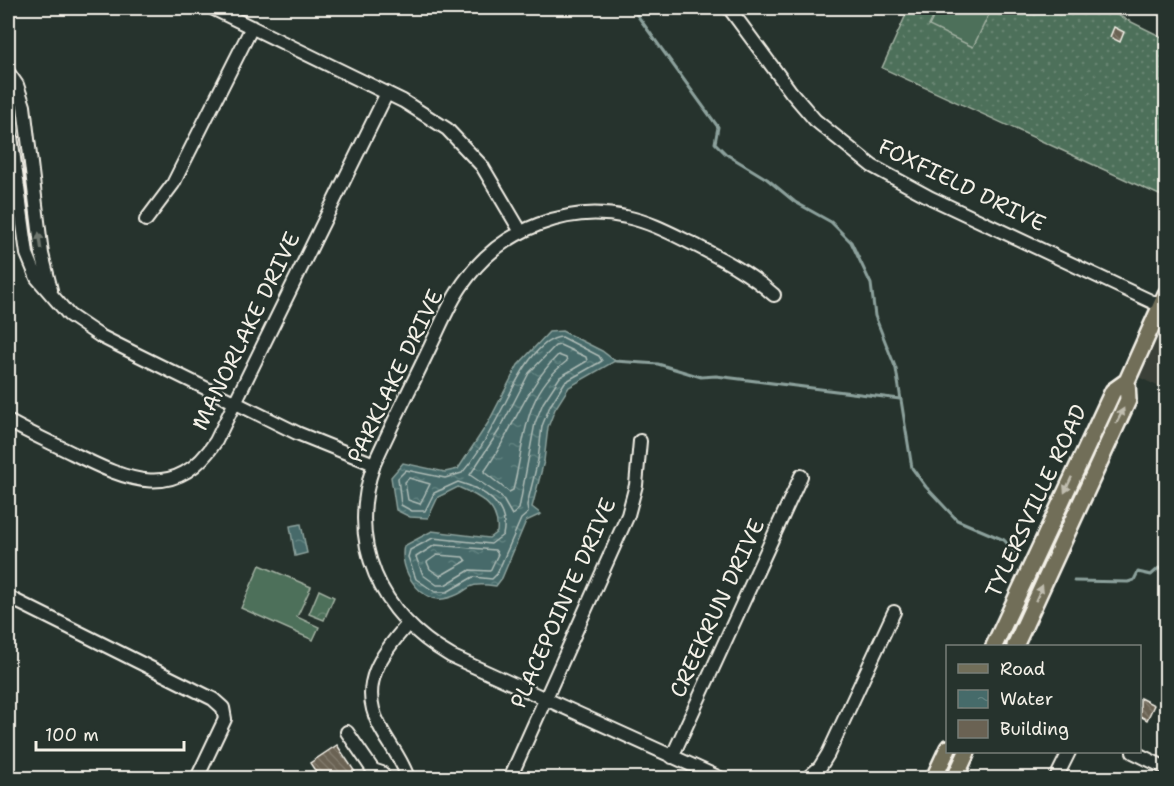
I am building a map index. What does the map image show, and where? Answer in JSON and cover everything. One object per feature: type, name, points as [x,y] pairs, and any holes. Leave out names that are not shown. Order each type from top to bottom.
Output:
[{"type":"main road","name":"TYLERSVILLE ROAD","points":[[1015,645],[1128,400],[1127,381],[1164,300]]},
{"type":"main road","name":"TYLERSVILLE ROAD","points":[[994,645],[1113,391],[1127,381]]},
{"type":"main road","points":[[934,778],[946,752]]},
{"type":"main road","points":[[955,778],[967,753]]},
{"type":"street","points":[[212,8],[387,93],[429,116],[468,149],[488,174],[521,232]]},
{"type":"street","name":"FOXFIELD DRIVE","points":[[729,8],[791,92],[815,120],[872,166],[931,198],[1164,300]]},
{"type":"street","points":[[146,220],[173,184],[252,27]]},
{"type":"street","points":[[8,72],[17,85],[24,106],[42,254],[54,297]]},
{"type":"street","name":"MANORLAKE DRIVE","points":[[8,421],[123,477],[154,481],[176,475],[202,459],[216,441],[387,93]]},
{"type":"street","points":[[8,114],[27,254],[38,278],[69,315],[100,336],[235,402],[331,448],[374,464]]},
{"type":"street","name":"PARKLAKE DRIVE","points":[[720,778],[451,656],[431,644],[408,624],[384,591],[370,560],[364,516],[366,493],[374,464],[459,290],[483,260],[521,232],[547,221],[584,214],[629,218],[651,224],[718,257],[750,276],[774,295]]},
{"type":"street","name":"PLACEPOINTE DRIVE","points":[[510,778],[628,515],[636,486],[640,441]]},
{"type":"street","name":"CREEKRUN DRIVE","points":[[672,757],[801,476]]},
{"type":"street","points":[[8,597],[213,699],[223,708],[225,719],[197,778]]},
{"type":"street","points":[[807,778],[820,767],[828,754],[894,612]]},
{"type":"street","points":[[408,624],[380,658],[371,687],[375,717],[408,778]]},
{"type":"street","points":[[347,732],[373,770],[381,776],[399,759]]},
{"type":"street","points":[[1056,778],[1068,753]]},
{"type":"street","points":[[1135,753],[1167,768]]},
{"type":"shaded area","points":[[1166,294],[1166,390],[1130,373]]},
{"type":"green space","points":[[909,8],[1103,8],[1166,39],[1166,198],[882,68]]},
{"type":"green space","points":[[938,8],[992,8],[973,47],[929,26]]},
{"type":"green space","points":[[260,565],[311,587],[297,617],[319,627],[313,640],[241,608]]},
{"type":"green space","points":[[319,590],[334,597],[324,620],[309,614]]},
{"type":"water","points":[[562,331],[602,351],[615,361],[569,387],[555,409],[548,427],[544,461],[532,507],[541,514],[526,521],[502,578],[496,586],[472,586],[448,598],[438,599],[429,596],[414,584],[408,575],[403,555],[404,546],[432,531],[489,538],[497,532],[495,515],[480,498],[458,487],[438,497],[428,518],[410,517],[396,510],[391,477],[403,463],[445,472],[458,469],[488,423],[518,365],[549,332]]},
{"type":"water","points":[[301,524],[307,553],[295,556],[290,526]]},
{"type":"building","points":[[1114,27],[1124,32],[1120,42],[1110,37]]},
{"type":"building","points":[[1141,698],[1154,705],[1147,720],[1141,717]]},
{"type":"building","points":[[337,745],[359,778],[320,778],[310,763]]},
{"type":"waterway","points":[[632,8],[718,127],[715,143],[726,154],[767,179],[795,202],[831,222],[851,242],[871,284],[875,316],[896,369],[912,468],[926,487],[957,520],[1004,540],[1015,552]]},
{"type":"waterway","points":[[615,361],[658,364],[701,377],[716,376],[900,399]]},
{"type":"waterway","points":[[1074,581],[1128,582],[1134,580],[1138,572],[1151,575],[1159,568],[1166,570]]}]
